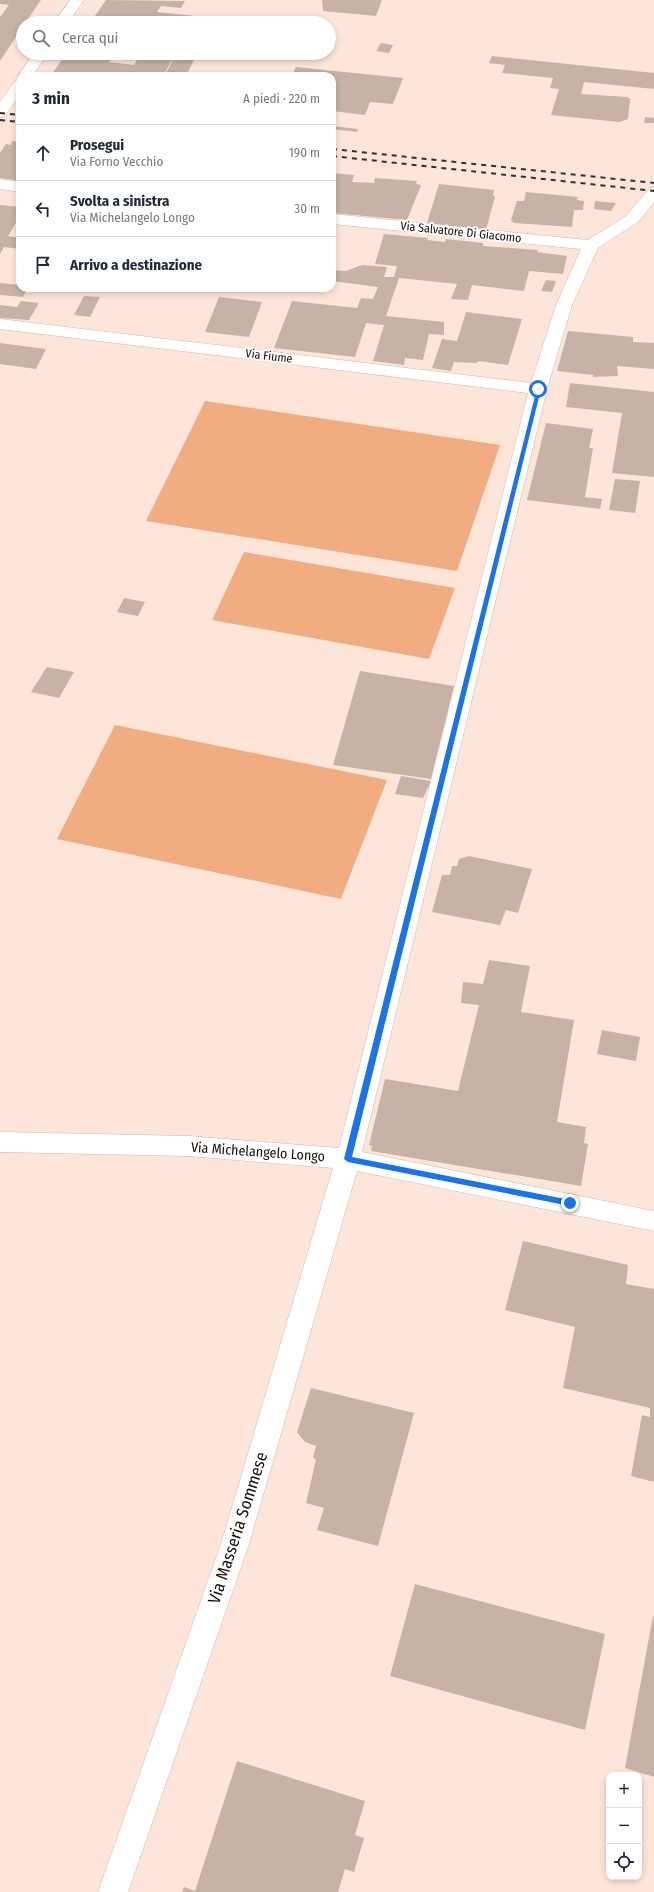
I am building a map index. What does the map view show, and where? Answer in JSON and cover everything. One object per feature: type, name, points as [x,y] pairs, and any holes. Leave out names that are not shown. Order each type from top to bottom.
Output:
[{"type":"street","points":[[66,16],[76,0]]},
{"type":"street","points":[[28,72],[36,60]]},
{"type":"street","points":[[0,113],[16,90]]},
{"type":"street","points":[[0,184],[16,186]]},
{"type":"street","points":[[591,245],[632,219],[654,192]]},
{"type":"street","name":"Via Salvatore Di Giacomo","points":[[336,219],[591,245]]},
{"type":"street","name":"Via Masseria Sommese","points":[[113,1892],[235,1544],[348,1159],[538,389],[564,304],[591,245]]},
{"type":"street","name":"Via Fiume","points":[[0,324],[538,389]]},
{"type":"street","name":"Via Michelangelo Longo","points":[[0,1142],[188,1146],[348,1159],[654,1221]]},
{"type":"shaded area","points":[[205,401],[500,445],[457,571],[146,521]]},
{"type":"shaded area","points":[[244,552],[455,588],[429,659],[212,620]]},
{"type":"shaded area","points":[[115,725],[387,780],[341,899],[57,839]]},
{"type":"building","points":[[0,0],[41,0],[30,16],[16,16],[16,37],[0,61],[0,17],[9,5],[0,4]]},
{"type":"building","points":[[106,0],[185,1],[181,8],[161,6],[157,12],[195,16],[95,16]]},
{"type":"building","points":[[322,0],[382,0],[376,16],[323,11]]},
{"type":"building","points":[[381,43],[393,45],[389,53],[376,51]]},
{"type":"building","points":[[492,56],[654,73],[654,89],[584,82],[581,94],[627,97],[630,99],[628,119],[619,122],[551,115],[559,89],[550,88],[553,78],[502,73],[505,65],[489,63]]},
{"type":"building","points":[[61,60],[110,60],[109,62],[134,65],[137,60],[172,60],[165,72],[54,72]]},
{"type":"building","points":[[173,60],[194,60],[188,72],[166,72]]},
{"type":"building","points":[[296,67],[403,78],[393,104],[370,102],[365,115],[336,111],[336,72],[294,72]]},
{"type":"building","points":[[645,117],[654,118],[654,123],[644,123]]},
{"type":"building","points":[[336,126],[358,129],[357,132],[336,129]]},
{"type":"building","points":[[12,141],[16,142],[16,180],[0,178],[0,153],[6,144],[11,145]]},
{"type":"building","points":[[336,173],[354,175],[352,182],[374,183],[375,178],[417,181],[416,184],[421,185],[407,220],[336,213]]},
{"type":"building","points":[[439,184],[494,190],[493,196],[495,196],[486,230],[427,223]]},
{"type":"building","points":[[526,192],[578,197],[577,200],[584,201],[583,210],[574,210],[572,227],[514,223],[511,220],[517,201],[524,201]]},
{"type":"building","points":[[595,201],[616,203],[611,211],[594,209]]},
{"type":"building","points":[[0,205],[16,207],[16,223],[8,236],[16,237],[16,248],[4,247],[0,254]]},
{"type":"building","points":[[384,234],[428,238],[427,240],[445,242],[446,239],[483,243],[483,246],[538,250],[537,252],[567,256],[563,274],[529,271],[524,291],[472,285],[468,300],[451,299],[457,284],[399,278],[386,316],[444,322],[444,335],[429,334],[423,360],[405,358],[404,365],[373,361],[384,325],[366,323],[355,357],[274,348],[292,301],[357,308],[361,298],[373,299],[378,287],[336,282],[336,270],[346,271],[362,265],[387,267],[384,277],[394,277],[397,266],[375,264]]},
{"type":"building","points":[[546,280],[556,281],[552,292],[541,291]]},
{"type":"building","points":[[0,283],[16,285],[16,292],[26,292],[23,297],[0,295]]},
{"type":"building","points":[[84,296],[100,297],[90,317],[74,315]]},
{"type":"building","points":[[219,297],[262,302],[249,337],[205,332]]},
{"type":"building","points":[[21,301],[39,303],[29,320],[0,318],[0,305],[17,307]]},
{"type":"building","points":[[466,312],[522,319],[508,365],[478,361],[477,363],[454,362],[451,371],[432,368],[442,339],[457,341]]},
{"type":"building","points":[[568,331],[633,337],[633,342],[654,343],[654,369],[617,366],[618,376],[593,377],[593,375],[557,371]]},
{"type":"building","points":[[0,343],[46,349],[36,369],[0,364]]},
{"type":"building","points":[[570,383],[654,392],[654,477],[612,473],[622,413],[566,407]]},
{"type":"building","points":[[546,423],[593,429],[589,448],[593,448],[585,497],[602,499],[600,509],[527,500]]},
{"type":"building","points":[[615,479],[640,481],[635,513],[609,510]]},
{"type":"building","points":[[124,598],[145,602],[138,616],[117,612]]},
{"type":"building","points":[[47,667],[74,672],[59,698],[31,692]]},
{"type":"building","points":[[360,671],[454,686],[431,779],[333,765]]},
{"type":"building","points":[[401,776],[431,781],[423,798],[395,794]]},
{"type":"building","points":[[469,856],[532,869],[518,913],[506,910],[500,925],[432,912],[442,875],[450,875],[452,866],[457,866],[459,859]]},
{"type":"building","points":[[489,960],[530,966],[521,1012],[574,1020],[557,1122],[586,1127],[584,1143],[588,1144],[581,1186],[371,1151],[372,1146],[369,1145],[385,1079],[458,1091],[479,1005],[461,1003],[463,982],[483,984]]},
{"type":"building","points":[[602,1030],[640,1037],[636,1061],[597,1054]]},
{"type":"building","points":[[523,1241],[628,1265],[626,1284],[654,1289],[654,1482],[631,1476],[642,1415],[650,1417],[650,1408],[563,1388],[575,1327],[505,1310]]},
{"type":"building","points":[[311,1388],[414,1413],[378,1546],[317,1530],[324,1508],[306,1503],[316,1460],[313,1457],[316,1446],[305,1442],[297,1432]]},
{"type":"building","points":[[415,1584],[605,1634],[585,1730],[390,1676]]},
{"type":"building","points":[[654,1616],[654,1777],[642,1772],[625,1768]]},
{"type":"building","points":[[237,1761],[365,1801],[355,1835],[364,1838],[354,1872],[345,1869],[338,1892],[182,1892],[184,1887],[195,1891]]},
{"type":"railway","points":[[0,113],[16,115]]},
{"type":"railway","points":[[0,120],[16,122]]},
{"type":"railway","points":[[336,149],[654,183]]},
{"type":"railway","points":[[336,156],[654,191]]},
{"type":"route","points":[[538,389],[348,1159],[570,1203]]}]
